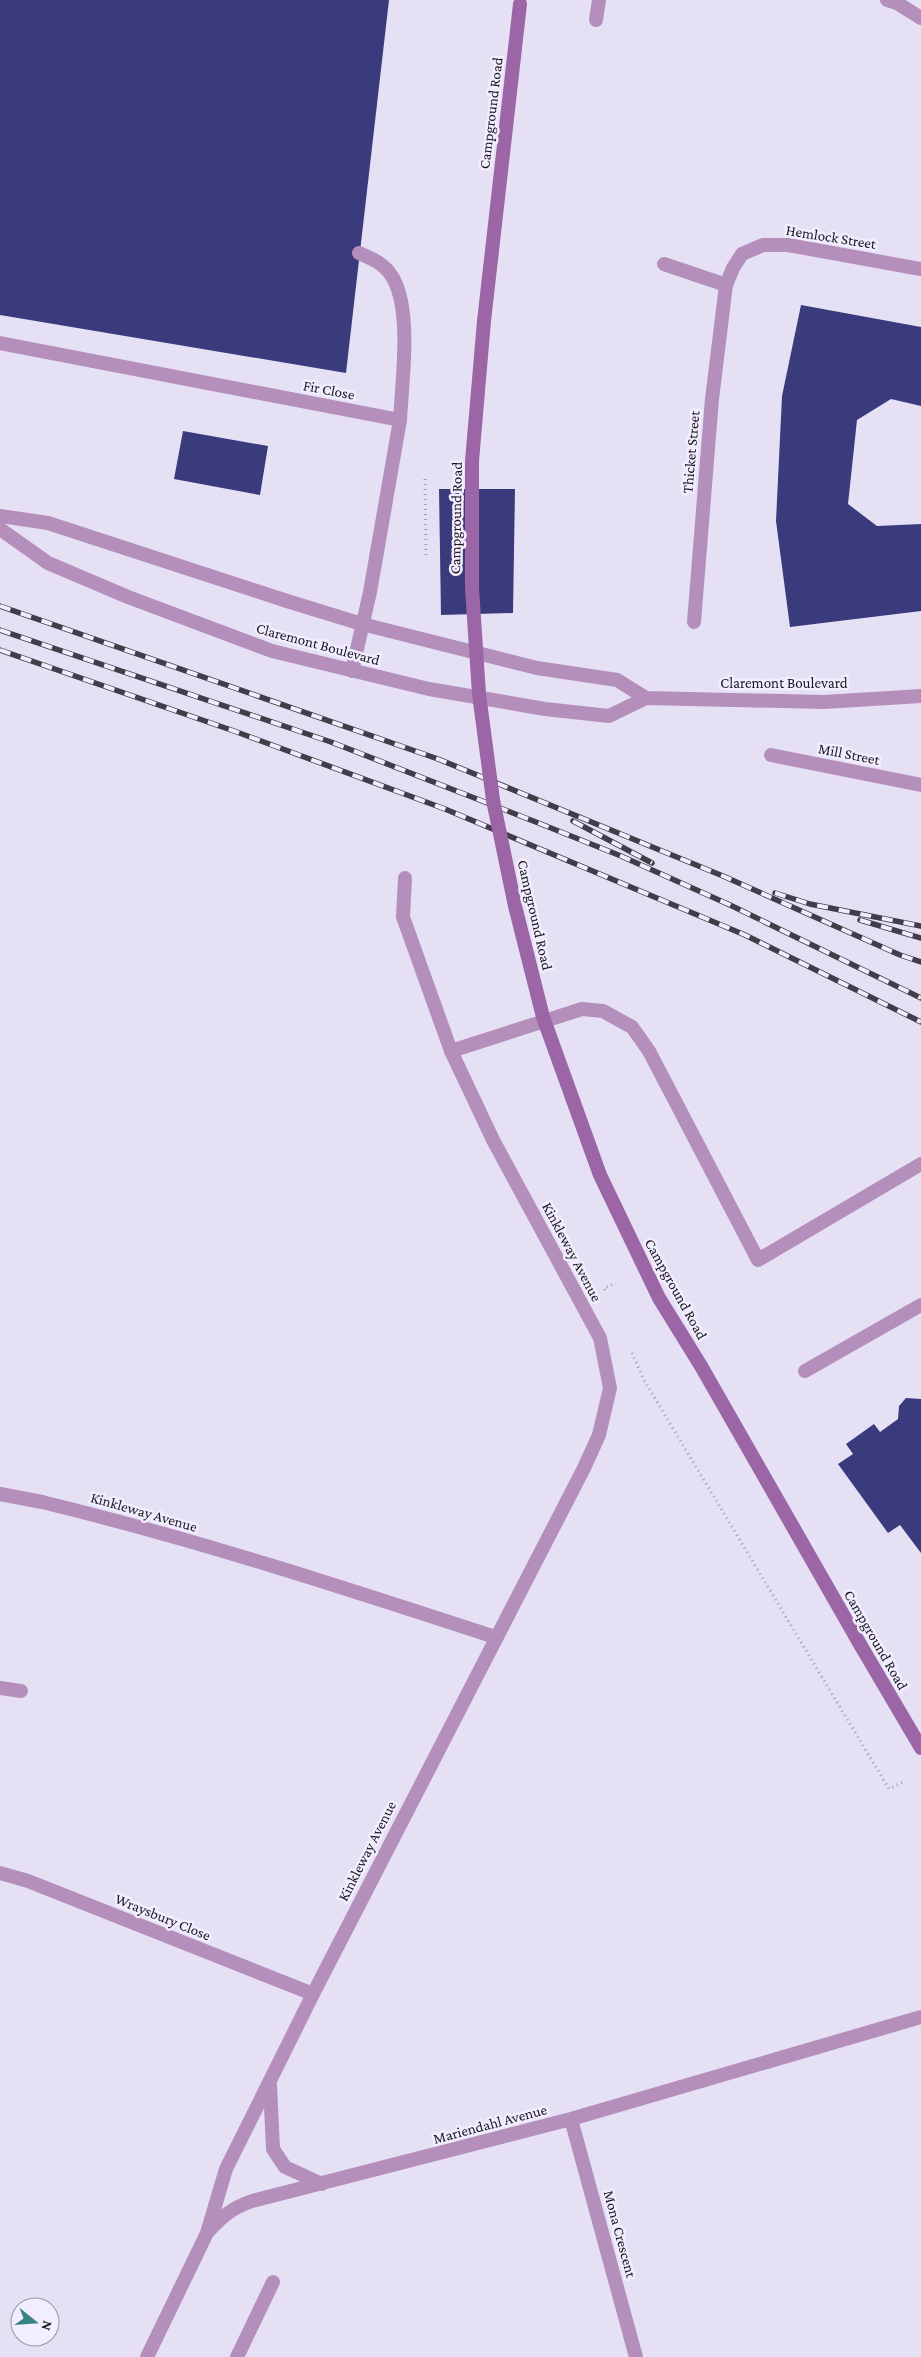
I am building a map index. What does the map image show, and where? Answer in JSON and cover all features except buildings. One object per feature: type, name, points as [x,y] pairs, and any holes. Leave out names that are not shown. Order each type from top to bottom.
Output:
[{"type":"main road","name":"Campground Road","points":[[520,2],[484,322],[472,461],[472,588],[479,694],[493,800],[514,906],[543,1017],[600,1175],[659,1298],[701,1366],[860,1646],[921,1748]]},
{"type":"street","points":[[596,20],[599,0]]},
{"type":"street","points":[[887,0],[897,3],[921,18]]},
{"type":"street","name":"Hemlock Street","points":[[726,285],[733,268],[742,254],[763,245],[788,245],[921,270]]},
{"type":"street","points":[[352,671],[370,592],[400,420],[404,323],[400,298],[393,277],[378,261],[359,253]]},
{"type":"street","points":[[664,264],[726,285]]},
{"type":"street","name":"Thicket Street","points":[[694,622],[712,399],[726,285]]},
{"type":"street","name":"Fir Close","points":[[0,343],[400,420]]},
{"type":"street","name":"Claremont Boulevard","points":[[0,516],[48,523],[362,624],[537,668],[617,680],[646,698]]},
{"type":"street","name":"Claremont Boulevard","points":[[0,529],[48,563],[128,597],[272,651],[429,689],[545,709],[609,716],[646,698],[824,702],[921,696]]},
{"type":"street","name":"Mill Street","points":[[771,755],[921,785]]},
{"type":"street","name":"Kinkleway Avenue","points":[[207,2234],[226,2169],[495,1637],[584,1468],[598,1435],[610,1388],[600,1338],[493,1140],[451,1051],[403,918],[405,878]]},
{"type":"street","points":[[451,1051],[582,1008],[603,1011],[632,1027],[649,1051],[758,1260],[921,1164]]},
{"type":"street","points":[[805,1371],[921,1305]]},
{"type":"street","name":"Kinkleway Avenue","points":[[0,1494],[100,1516],[300,1573],[495,1637]]},
{"type":"street","points":[[0,1688],[22,1691]]},
{"type":"street","name":"Wraysbury Close","points":[[0,1873],[28,1881],[313,1994]]},
{"type":"street","name":"Mariendahl Avenue","points":[[147,2357],[207,2234],[219,2219],[234,2208],[252,2201],[571,2119],[921,2017]]},
{"type":"street","name":"Kinkleway Avenue","points":[[270,2082],[273,2149],[285,2166],[322,2184]]},
{"type":"street","name":"Mona Crescent","points":[[571,2119],[636,2357]]},
{"type":"street","points":[[237,2357],[273,2282]]},
{"type":"path","points":[[425,479],[426,558]]},
{"type":"path","points":[[604,1288],[616,1283]]},
{"type":"path","points":[[628,1345],[644,1380],[889,1789],[903,1782]]},
{"type":"railway","points":[[0,606],[438,759],[723,876],[900,955],[921,962]]},
{"type":"railway","points":[[0,630],[331,742],[541,824],[621,856],[730,905],[921,998]]},
{"type":"railway","points":[[0,650],[234,731],[445,809],[745,935],[921,1022]]},
{"type":"railway","points":[[573,821],[652,863]]},
{"type":"railway","points":[[775,893],[810,904],[921,926]]},
{"type":"railway","points":[[860,920],[921,938]]}]
